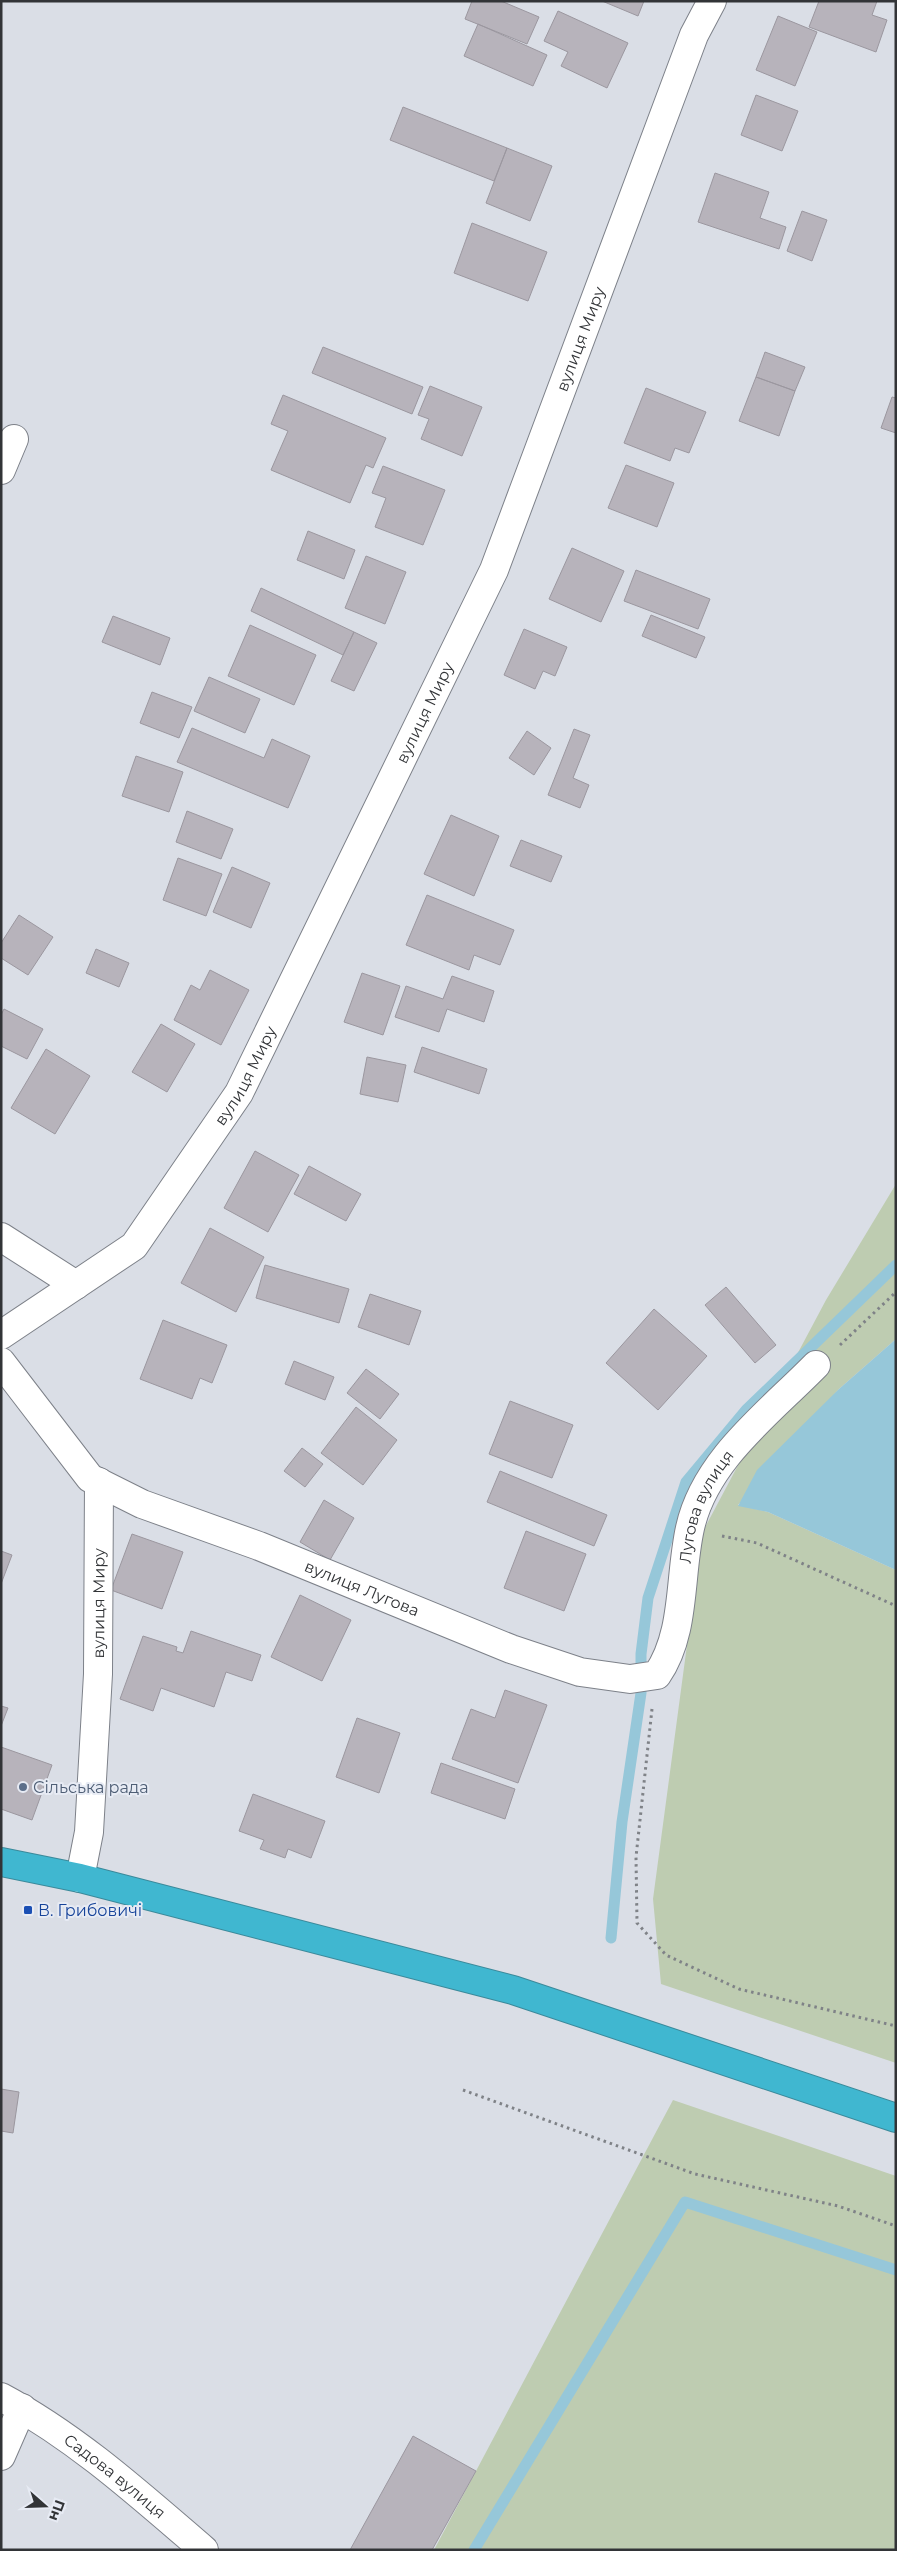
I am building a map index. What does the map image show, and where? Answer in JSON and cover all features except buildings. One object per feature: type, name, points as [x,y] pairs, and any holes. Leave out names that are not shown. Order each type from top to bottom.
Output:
[{"type":"highway","points":[[1,1862],[80,1878],[513,1990],[896,2118]]},
{"type":"street","name":"вулиця Миру","points":[[1,1335],[134,1246],[239,1093],[494,570],[694,35],[712,1]]},
{"type":"street","points":[[1,470],[14,439]]},
{"type":"street","points":[[1,1237],[76,1285]]},
{"type":"street","points":[[1,1362],[90,1478],[98,1482]]},
{"type":"street","name":"Лугова вулиця","points":[[646,1677],[666,1661],[674,1639],[690,1529],[696,1507],[709,1481],[731,1450],[816,1366]]},
{"type":"street","name":"вулиця Миру","points":[[80,1878],[89,1832],[98,1674],[98,1482]]},
{"type":"street","name":"вулиця Лугова","points":[[98,1482],[142,1504],[259,1546],[510,1649],[580,1672],[646,1677]]},
{"type":"street","name":"Садова вулиця","points":[[1,2456],[12,2403],[115,2474],[204,2550]]},
{"type":"path","points":[[816,1366],[876,1313],[896,1292]]},
{"type":"path","points":[[690,1529],[757,1543],[896,1606]]},
{"type":"path","points":[[646,1677],[636,1858],[637,1923],[666,1955],[739,1989],[896,2026]]},
{"type":"path","points":[[463,2090],[695,2174],[838,2206],[896,2226]]},
{"type":"green space","points":[[896,1184],[896,1339],[839,1389],[738,1505],[768,1512],[896,1570],[896,2063],[661,1984],[653,1899],[702,1533],[826,1300]]},
{"type":"green space","points":[[673,2100],[896,2176],[896,2550],[434,2550]]},
{"type":"water","points":[[896,1339],[896,1570],[768,1512],[738,1506],[757,1470],[839,1389]]},
{"type":"waterway","points":[[611,1938],[622,1822],[641,1693],[641,1654],[648,1598],[686,1482],[746,1410],[896,1265]]},
{"type":"waterway","points":[[474,2550],[685,2202],[896,2270]]},
{"type":"place","name":"Сільська рада","points":[[23,1787]]},
{"type":"place","name":"В. Грибовичі","points":[[28,1910]]}]
